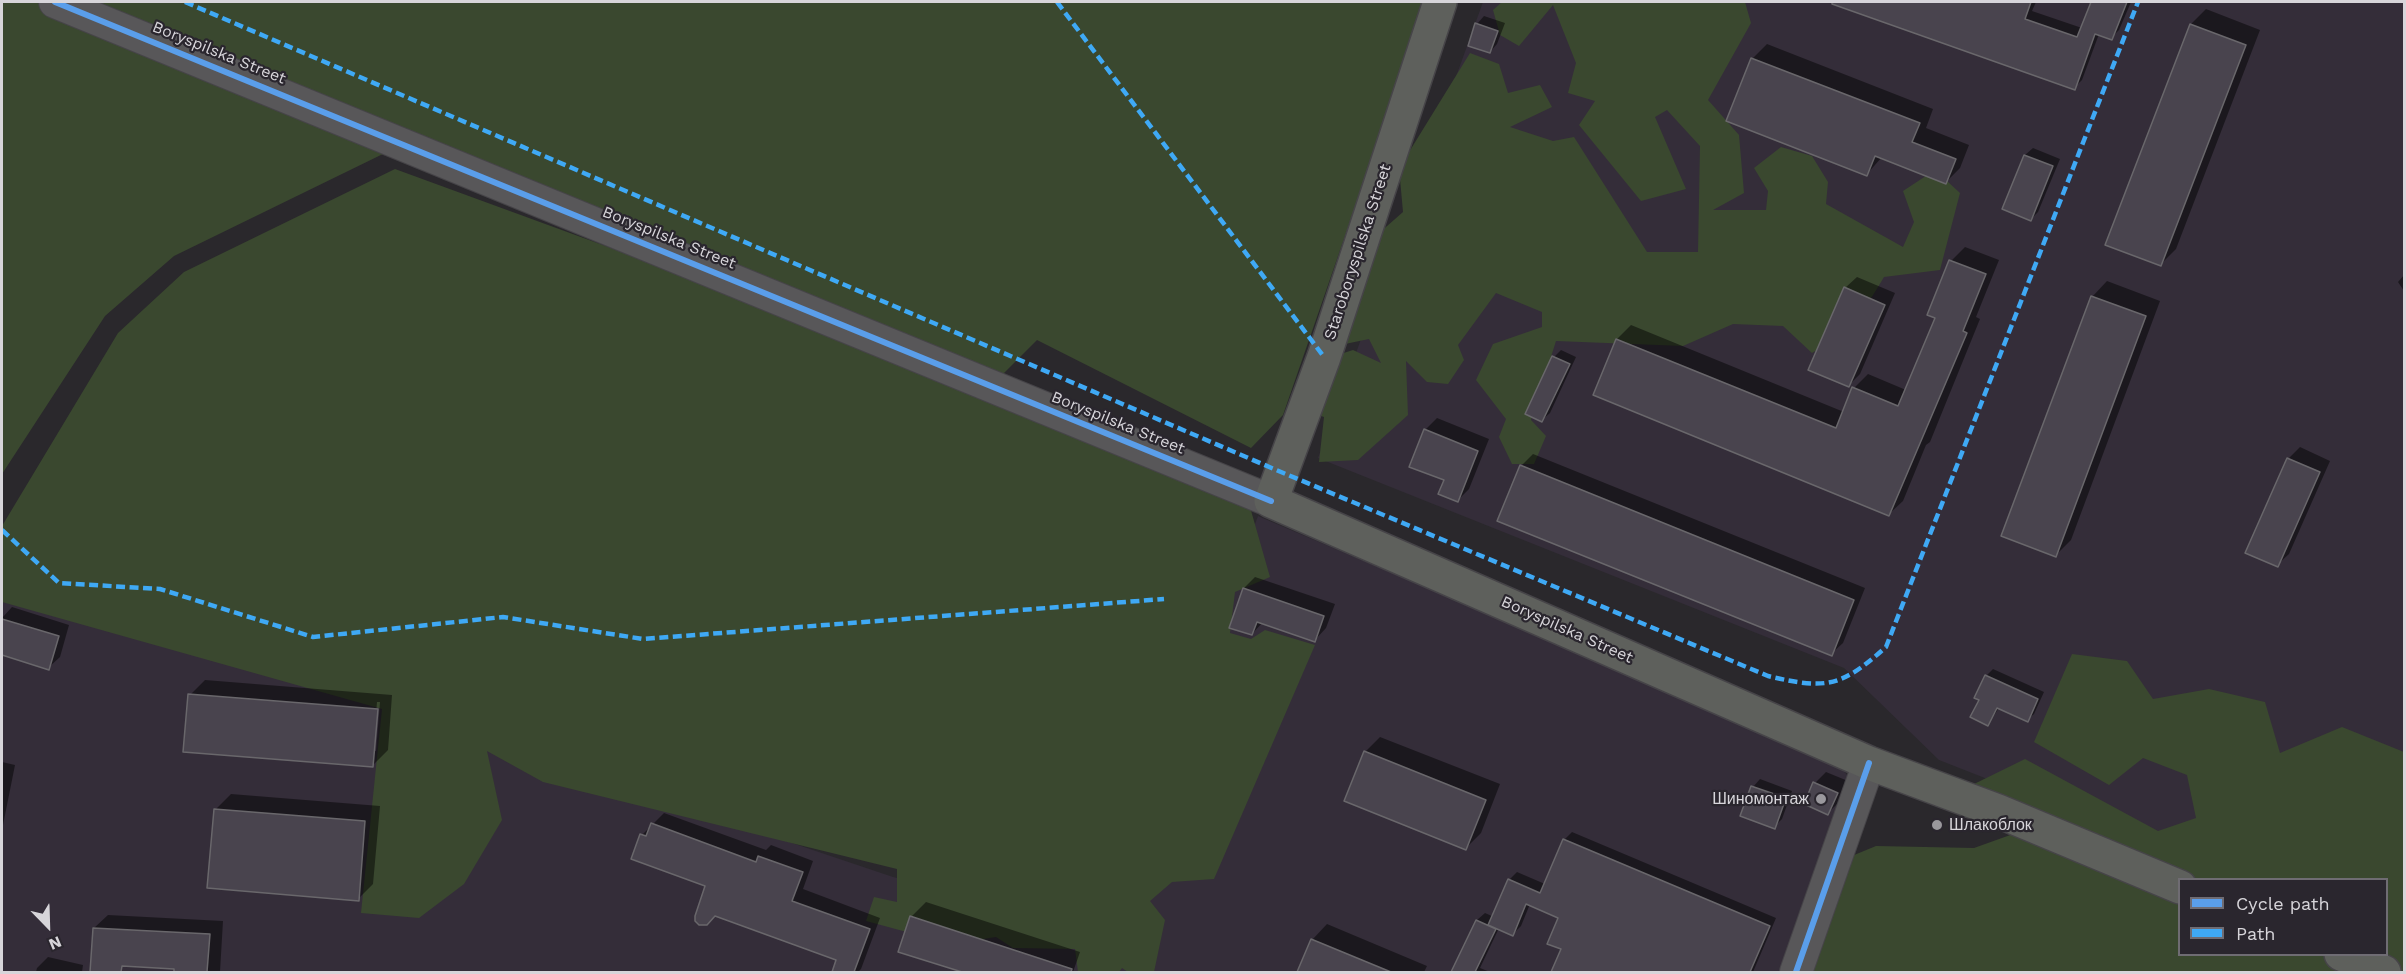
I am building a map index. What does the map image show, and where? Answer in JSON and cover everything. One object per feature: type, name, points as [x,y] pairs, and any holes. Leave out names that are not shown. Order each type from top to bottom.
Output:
[{"type":"main road","name":"Staroboryspilska Street","points":[[1271,501],[1324,357],[1440,2]]},
{"type":"main road","name":"Boryspilska Street","points":[[1271,501],[1869,763],[1998,811],[2178,886]]},
{"type":"main road","points":[[2346,956],[2384,972]]},
{"type":"street","name":"Boryspilska Street","points":[[56,2],[1271,501]]},
{"type":"street","points":[[1796,972],[1869,763]]},
{"type":"shaded area","points":[[1483,2],[2404,2],[2404,944],[2388,887],[2388,878],[2239,878],[1939,760],[1844,668],[1318,458]]},
{"type":"shaded area","points":[[1258,516],[1835,761],[1849,777],[1786,972],[2,972],[2,577],[893,877],[1106,929]]},
{"type":"green space","points":[[2,2],[1426,2],[1283,415],[1251,448],[1037,340],[997,380],[387,152],[174,256],[105,316],[2,474]]},
{"type":"green space","points":[[1502,2],[1745,2],[1751,23],[1708,100],[1739,135],[1744,193],[1713,210],[1766,210],[1768,191],[1754,168],[1781,147],[1812,156],[1828,182],[1826,204],[1903,247],[1914,222],[1903,191],[1935,170],[1960,193],[1940,270],[1884,277],[1854,320],[1835,338],[1812,353],[1783,326],[1733,324],[1683,346],[1556,341],[1531,420],[1546,436],[1534,464],[1512,464],[1499,437],[1506,419],[1476,380],[1493,344],[1542,327],[1542,312],[1496,293],[1458,345],[1464,360],[1448,384],[1427,382],[1406,361],[1408,415],[1358,460],[1319,462],[1324,417],[1307,411],[1328,358],[1353,350],[1381,363],[1369,339],[1345,344],[1370,241],[1403,212],[1400,179],[1409,152],[1470,53],[1499,64],[1508,93],[1540,85],[1552,107],[1510,127],[1553,141],[1574,137],[1647,252],[1698,252],[1700,146],[1667,110],[1655,117],[1686,189],[1641,201],[1579,125],[1595,101],[1568,93],[1576,63],[1553,5],[1519,46],[1500,35],[1493,10]]},
{"type":"green space","points":[[395,169],[857,338],[1248,500],[1270,577],[1235,592],[1230,633],[1251,639],[1265,630],[1315,645],[1214,879],[1172,882],[1150,901],[1165,920],[1154,972],[1128,972],[1122,968],[1119,972],[1078,972],[1075,949],[1013,948],[996,937],[951,944],[866,921],[874,897],[897,902],[897,869],[543,782],[487,751],[502,820],[464,884],[419,918],[361,913],[382,709],[2,602],[2,526],[118,333],[184,272]]},
{"type":"green space","points":[[2072,654],[2127,661],[2153,699],[2209,689],[2265,702],[2280,753],[2342,727],[2404,752],[2404,972],[1802,972],[1842,860],[1876,846],[1974,848],[2027,829],[1972,785],[2025,759],[2158,831],[2196,818],[2187,775],[2143,758],[2109,785],[2034,742]]},
{"type":"building","points":[[1832,2],[2031,2],[2025,19],[2077,37],[2091,2],[2127,2],[2112,40],[2095,34],[2075,90],[1832,4]]},
{"type":"building","points":[[1475,23],[1498,31],[1490,53],[1468,46]]},
{"type":"building","points":[[2190,24],[2246,45],[2161,266],[2105,245]]},
{"type":"building","points":[[1751,58],[1920,123],[1912,142],[1956,159],[1946,184],[1875,156],[1867,176],[1726,121]]},
{"type":"building","points":[[2024,155],[2053,166],[2031,221],[2002,209]]},
{"type":"building","points":[[1949,260],[1986,274],[1963,331],[1967,333],[1889,516],[1593,395],[1616,339],[1836,428],[1852,387],[1898,406],[1935,318],[1927,315]]},
{"type":"building","points":[[1844,287],[1885,305],[1849,387],[1808,370]]},
{"type":"building","points":[[2091,296],[2146,316],[2056,557],[2001,536]]},
{"type":"building","points":[[1552,356],[1570,364],[1542,422],[1525,414]]},
{"type":"building","points":[[1424,429],[1478,451],[1458,502],[1438,494],[1444,480],[1409,467]]},
{"type":"building","points":[[2287,458],[2320,472],[2278,567],[2245,553]]},
{"type":"building","points":[[1520,465],[1854,600],[1832,656],[1497,521]]},
{"type":"building","points":[[1243,588],[1324,616],[1315,642],[1257,622],[1252,635],[1229,628]]},
{"type":"building","points":[[2,619],[59,636],[49,670],[2,655]]},
{"type":"building","points":[[1985,675],[2038,699],[2028,722],[1997,708],[1988,726],[1970,717],[1979,700],[1974,698]]},
{"type":"building","points":[[188,694],[378,709],[373,767],[183,752]]},
{"type":"building","points":[[1364,751],[1486,800],[1466,850],[1344,801]]},
{"type":"building","name":"Шиномонтаж","points":[[1813,782],[1838,793],[1828,815],[1804,804]]},
{"type":"building","points":[[1751,786],[1786,798],[1775,829],[1740,816]]},
{"type":"building","points":[[214,809],[365,821],[359,901],[207,888]]},
{"type":"building","points":[[651,823],[756,862],[758,856],[803,872],[792,901],[870,929],[854,972],[832,972],[836,960],[715,916],[707,925],[699,925],[695,921],[695,916],[705,886],[631,859],[640,834],[646,836]]},
{"type":"building","points":[[1563,839],[1770,926],[1750,972],[1551,972],[1561,949],[1547,944],[1558,918],[1526,904],[1513,936],[1488,925],[1508,879],[1540,893]]},
{"type":"building","points":[[910,916],[1072,969],[1071,972],[962,972],[898,952]]},
{"type":"building","points":[[1476,920],[1496,929],[1475,972],[1451,972]]},
{"type":"building","points":[[93,928],[210,934],[207,972],[174,972],[174,969],[122,966],[121,972],[90,972]]},
{"type":"building","points":[[1311,939],[1391,972],[1297,972]]},
{"type":"marked path","points":[[185,2],[1281,472],[1768,676],[1819,684],[1832,682],[1857,670],[1886,647],[2138,2]]},
{"type":"marked path","points":[[1057,2],[1324,357]]},
{"type":"marked path","points":[[2,530],[59,583],[160,589],[313,637],[503,617],[643,639],[1164,599]]},
{"type":"cycle path","points":[[55,2],[1271,501]]},
{"type":"cycle path","points":[[1796,972],[1869,763]]},
{"type":"place","name":"Шиномонтаж","points":[[1821,799]]},
{"type":"place","name":"Шлакоблок","points":[[1937,825]]}]
